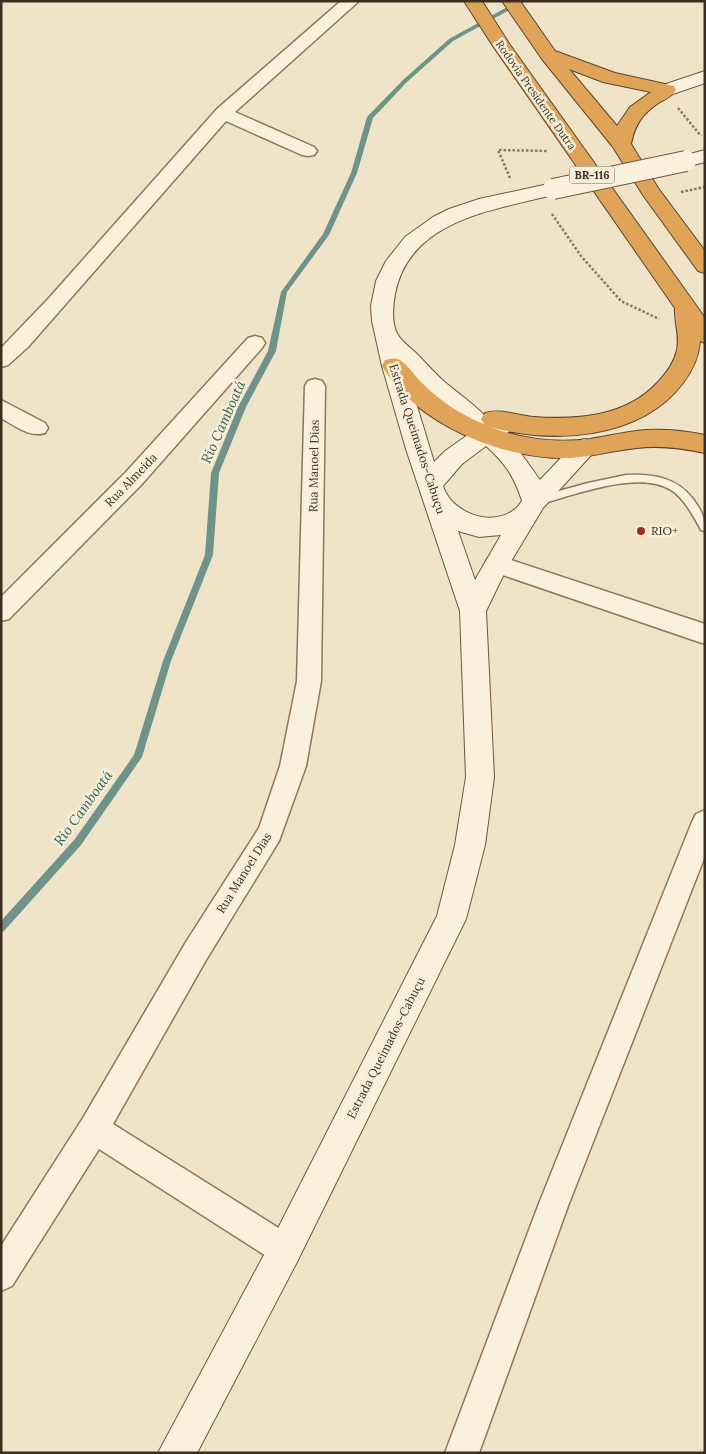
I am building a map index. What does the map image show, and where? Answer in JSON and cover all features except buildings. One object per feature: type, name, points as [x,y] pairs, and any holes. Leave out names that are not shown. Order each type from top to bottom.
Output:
[{"type":"highway","name":"Rodovia Presidente Dutra","points":[[473,1],[692,321]]},
{"type":"highway","name":"BR-116","points":[[511,1],[545,49],[621,144],[650,191],[705,266]]},
{"type":"highway","points":[[545,49],[610,78],[670,96]]},
{"type":"highway","points":[[621,144],[623,131],[640,106],[670,96]]},
{"type":"highway","points":[[393,366],[414,390],[438,409],[465,425],[496,428],[586,425],[603,422],[637,410],[652,402],[676,376],[687,358],[692,321]]},
{"type":"highway","points":[[496,428],[522,444],[584,448],[628,440],[660,438],[687,440],[705,444]]},
{"type":"main road","points":[[670,96],[705,77]]},
{"type":"main road","points":[[388,339],[383,321],[382,306],[387,280],[393,266],[412,242],[422,233],[456,214],[486,204],[695,159]]},
{"type":"main road","name":"Estrada Queimados-Cabuçu","points":[[177,1453],[285,1250],[451,919],[470,845],[480,777],[473,611],[393,366],[388,339]]},
{"type":"main road","name":"Estrada Queimados-Cabuçu","points":[[388,339],[437,388],[468,412],[496,428],[507,451],[522,469],[530,487],[531,508],[496,564],[473,611]]},
{"type":"main road","points":[[496,428],[454,456],[436,475],[433,493],[451,516],[460,522],[475,527],[500,526],[531,508],[584,448]]},
{"type":"street","points":[[1,360],[21,342],[56,304],[223,113],[351,1]]},
{"type":"street","points":[[223,113],[308,151]]},
{"type":"street","name":"Rua Almeida","points":[[1,612],[134,478],[255,343]]},
{"type":"street","name":"Rua Manoel Dias","points":[[1,1275],[94,1129],[196,951],[270,833],[293,766],[309,681],[315,386]]},
{"type":"street","points":[[1,408],[37,428]]},
{"type":"street","points":[[496,564],[705,634]]},
{"type":"street","points":[[462,1453],[557,1197],[705,822]]},
{"type":"street","points":[[94,1129],[285,1250]]},
{"type":"lane","points":[[531,508],[613,482],[646,478],[662,481],[676,488],[705,526]]},
{"type":"path","points":[[670,96],[705,141]]},
{"type":"path","points":[[576,151],[498,150],[537,193],[581,256],[621,301],[654,318],[670,323],[678,325],[692,321]]},
{"type":"path","points":[[674,194],[705,186]]},
{"type":"waterway","name":"Rio Camboatá","points":[[1,928],[78,842],[138,757],[167,661],[209,555],[215,473],[242,407],[272,351],[284,292],[326,235],[354,173],[370,117],[405,81],[451,40],[523,1]]},
{"type":"place","name":"RIO+","points":[[641,531]]}]
